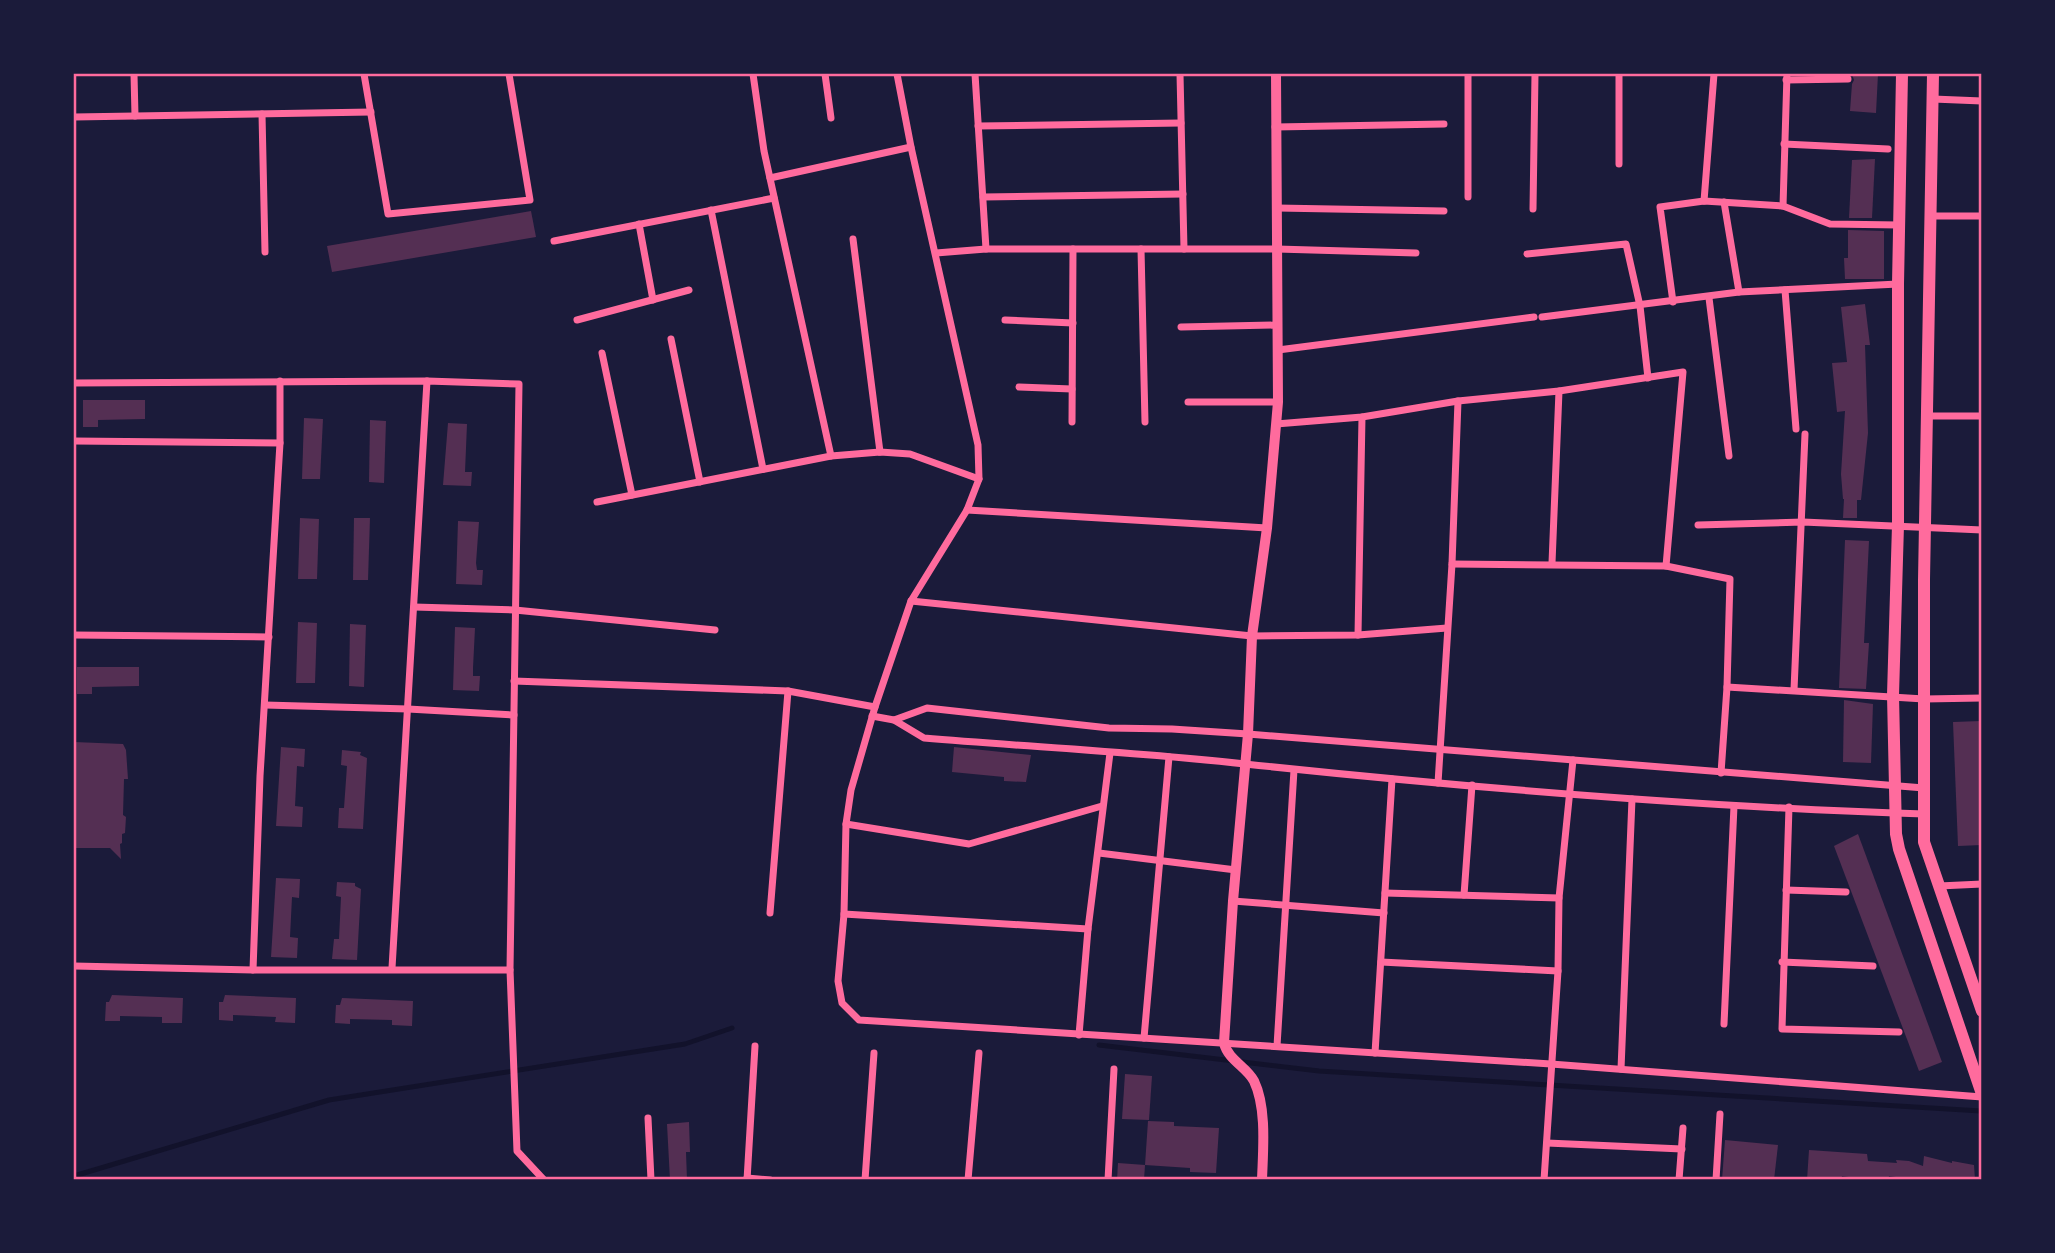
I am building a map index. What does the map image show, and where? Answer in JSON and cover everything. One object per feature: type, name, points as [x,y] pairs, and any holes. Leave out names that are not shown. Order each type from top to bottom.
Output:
[{"type":"main road","points":[[1902,74],[1898,284],[1898,525],[1892,695],[1895,813],[1899,849],[1982,1096]]},
{"type":"main road","points":[[1934,74],[1925,526],[1924,842],[1939,886],[1975,972],[1982,1011]]},
{"type":"street","points":[[134,74],[135,116]]},
{"type":"street","points":[[364,74],[388,214],[530,200],[509,74]]},
{"type":"street","points":[[753,74],[774,198],[831,456]]},
{"type":"street","points":[[825,74],[831,118]]},
{"type":"street","points":[[897,74],[978,444],[979,479],[967,510],[911,601],[872,716],[851,790],[846,824],[844,914],[838,981],[842,1003],[859,1020],[1144,1038],[1225,1047],[1277,1046],[1551,1064],[1982,1096]]},
{"type":"street","points":[[975,74],[986,249]]},
{"type":"street","points":[[1180,74],[1184,249]]},
{"type":"street","points":[[1262,1180],[1264,1121],[1254,1081],[1225,1047],[1233,901],[1248,734],[1252,636],[1267,528],[1278,402],[1276,74]]},
{"type":"street","points":[[1468,74],[1468,197]]},
{"type":"street","points":[[1533,209],[1535,74]]},
{"type":"street","points":[[1619,74],[1619,164]]},
{"type":"street","points":[[1704,201],[1714,74]]},
{"type":"street","points":[[1783,206],[1786,77],[1848,79]]},
{"type":"street","points":[[1933,99],[1982,102]]},
{"type":"street","points":[[74,117],[371,111]]},
{"type":"street","points":[[262,114],[265,252]]},
{"type":"street","points":[[978,126],[1181,123]]},
{"type":"street","points":[[1275,127],[1444,124]]},
{"type":"street","points":[[1784,144],[1888,149]]},
{"type":"street","points":[[770,178],[911,147]]},
{"type":"street","points":[[983,197],[1182,194]]},
{"type":"street","points":[[554,241],[774,198]]},
{"type":"street","points":[[1673,302],[1660,207],[1704,201],[1783,206],[1830,224],[1899,225]]},
{"type":"street","points":[[1724,202],[1739,292]]},
{"type":"street","points":[[1277,208],[1444,211]]},
{"type":"street","points":[[711,210],[763,469]]},
{"type":"street","points":[[1930,216],[1982,216]]},
{"type":"street","points":[[639,224],[653,300]]},
{"type":"street","points":[[853,239],[880,452]]},
{"type":"street","points":[[1527,254],[1626,244],[1640,306],[1648,378]]},
{"type":"street","points":[[936,253],[986,249],[1277,249],[1416,253]]},
{"type":"street","points":[[1072,422],[1073,249]]},
{"type":"street","points":[[1142,249],[1145,422]]},
{"type":"street","points":[[1278,350],[1709,298],[1739,292],[1898,284]]},
{"type":"street","points":[[577,320],[689,290]]},
{"type":"street","points":[[1785,290],[1796,429]]},
{"type":"street","points":[[1709,298],[1728,456]]},
{"type":"street","points":[[1005,320],[1073,323]]},
{"type":"street","points":[[1181,327],[1278,325]]},
{"type":"street","points":[[671,339],[700,482]]},
{"type":"street","points":[[602,354],[632,495]]},
{"type":"street","points":[[1276,424],[1362,418],[1458,401],[1559,391],[1683,372],[1666,566]]},
{"type":"street","points":[[254,970],[260,776],[280,443],[280,381]]},
{"type":"street","points":[[392,968],[427,381]]},
{"type":"street","points":[[74,383],[427,381],[519,384],[510,970],[517,1151],[544,1180]]},
{"type":"street","points":[[1019,387],[1072,389]]},
{"type":"street","points":[[1552,564],[1559,391]]},
{"type":"street","points":[[1438,783],[1452,564],[1458,401]]},
{"type":"street","points":[[1188,402],[1278,402]]},
{"type":"street","points":[[1927,416],[1982,416]]},
{"type":"street","points":[[1358,635],[1362,418]]},
{"type":"street","points":[[1794,690],[1805,434]]},
{"type":"street","points":[[74,441],[280,443]]},
{"type":"street","points":[[597,502],[831,456],[880,452],[910,454],[979,479]]},
{"type":"street","points":[[967,510],[1267,528]]},
{"type":"street","points":[[1698,525],[1803,522],[1982,530]]},
{"type":"street","points":[[1452,564],[1666,566],[1730,579],[1721,773]]},
{"type":"street","points":[[911,601],[1252,636],[1358,635],[1447,628]]},
{"type":"street","points":[[414,607],[515,610],[715,630]]},
{"type":"street","points":[[74,635],[269,637]]},
{"type":"street","points":[[514,681],[788,691],[875,707]]},
{"type":"street","points":[[1727,687],[1924,698],[1982,698]]},
{"type":"street","points":[[770,913],[788,691]]},
{"type":"street","points":[[265,705],[514,715]]},
{"type":"street","points":[[894,720],[927,708],[1109,728],[1248,734],[1924,788]]},
{"type":"street","points":[[872,716],[894,720],[924,738],[1169,757],[1632,799],[1924,814]]},
{"type":"street","points":[[1079,1035],[1088,929],[1110,753]]},
{"type":"street","points":[[1144,1038],[1169,757]]},
{"type":"street","points":[[1544,1180],[1558,971],[1559,898],[1573,760]]},
{"type":"street","points":[[1277,1046],[1294,770]]},
{"type":"street","points":[[1375,1053],[1392,779]]},
{"type":"street","points":[[1464,895],[1472,785]]},
{"type":"street","points":[[1621,1069],[1632,799]]},
{"type":"street","points":[[846,824],[969,844],[1102,806]]},
{"type":"street","points":[[1724,1024],[1734,806]]},
{"type":"street","points":[[1788,807],[1782,1029],[1899,1032]]},
{"type":"street","points":[[1099,853],[1236,870]]},
{"type":"street","points":[[1939,886],[1982,884]]},
{"type":"street","points":[[1786,890],[1846,892]]},
{"type":"street","points":[[1385,893],[1559,898]]},
{"type":"street","points":[[1233,901],[1384,913]]},
{"type":"street","points":[[844,914],[1088,929]]},
{"type":"street","points":[[1381,962],[1558,971]]},
{"type":"street","points":[[1782,962],[1873,965]]},
{"type":"street","points":[[74,966],[254,970],[510,970]]},
{"type":"street","points":[[755,1045],[747,1179],[770,1180]]},
{"type":"street","points":[[968,1180],[979,1053]]},
{"type":"street","points":[[865,1180],[874,1054]]},
{"type":"street","points":[[1108,1180],[1114,1069]]},
{"type":"street","points":[[1716,1180],[1720,1114]]},
{"type":"street","points":[[648,1118],[651,1180]]},
{"type":"street","points":[[1679,1180],[1683,1128]]},
{"type":"street","points":[[1547,1143],[1682,1149]]},
{"type":"building","points":[[1852,74],[1878,74],[1876,113],[1850,111],[1854,80]]},
{"type":"building","points":[[1875,159],[1872,218],[1849,218],[1852,160]]},
{"type":"building","points":[[531,211],[536,237],[332,272],[327,246]]},
{"type":"building","points":[[1848,230],[1884,231],[1884,279],[1845,279],[1844,258],[1848,258]]},
{"type":"building","points":[[1865,304],[1870,345],[1865,345],[1868,433],[1861,500],[1857,500],[1857,518],[1843,518],[1841,474],[1845,411],[1837,412],[1832,363],[1847,362],[1841,307]]},
{"type":"building","points":[[83,400],[145,400],[145,419],[98,420],[98,427],[83,427]]},
{"type":"building","points":[[304,418],[323,419],[320,479],[302,479]]},
{"type":"building","points":[[370,420],[386,421],[384,483],[369,482]]},
{"type":"building","points":[[448,423],[467,424],[465,472],[472,472],[471,486],[443,485]]},
{"type":"building","points":[[300,518],[319,519],[317,579],[298,579]]},
{"type":"building","points":[[354,518],[370,518],[368,580],[353,580]]},
{"type":"building","points":[[458,521],[479,522],[476,563],[477,570],[483,570],[482,585],[456,584]]},
{"type":"building","points":[[1845,540],[1869,541],[1864,643],[1869,643],[1866,689],[1839,688]]},
{"type":"building","points":[[298,622],[317,623],[315,683],[296,683]]},
{"type":"building","points":[[350,624],[366,625],[364,687],[349,686]]},
{"type":"building","points":[[455,627],[475,628],[473,676],[480,676],[479,691],[453,690]]},
{"type":"building","points":[[77,667],[139,667],[139,686],[92,687],[92,694],[77,694]]},
{"type":"building","points":[[1844,700],[1873,704],[1871,763],[1843,762]]},
{"type":"building","points":[[1981,721],[1982,845],[1958,846],[1953,722]]},
{"type":"building","points":[[74,742],[123,744],[126,750],[128,779],[124,779],[123,815],[126,817],[125,833],[122,834],[120,844],[121,859],[110,848],[74,848]]},
{"type":"building","points":[[281,747],[305,749],[304,767],[297,766],[295,806],[303,807],[302,827],[276,826]]},
{"type":"building","points":[[954,747],[1031,755],[1026,782],[952,772]]},
{"type":"building","points":[[342,750],[361,752],[360,755],[367,758],[363,829],[338,828],[339,808],[344,808],[347,766],[341,765]]},
{"type":"building","points":[[1858,834],[1942,1062],[1919,1071],[1834,846]]},
{"type":"building","points":[[276,878],[300,879],[299,898],[292,897],[290,937],[298,938],[297,958],[271,957]]},
{"type":"building","points":[[337,882],[355,883],[355,886],[361,889],[357,960],[332,959],[334,939],[339,939],[341,897],[336,896]]},
{"type":"building","points":[[112,995],[183,998],[182,1023],[162,1023],[162,1017],[120,1016],[120,1021],[105,1021],[106,1002],[109,1002]]},
{"type":"building","points":[[225,995],[296,998],[295,1023],[275,1022],[276,1017],[233,1015],[233,1021],[219,1020],[219,1002],[223,1002]]},
{"type":"building","points":[[342,998],[413,1001],[412,1026],[392,1025],[392,1020],[350,1019],[350,1024],[335,1023],[336,1005],[340,1005]]},
{"type":"building","points":[[1125,1074],[1152,1076],[1149,1120],[1122,1119]]},
{"type":"building","points":[[1148,1121],[1174,1122],[1174,1126],[1219,1128],[1216,1173],[1145,1165]]},
{"type":"building","points":[[689,1122],[687,1180],[670,1180],[667,1124]]},
{"type":"building","points":[[1725,1140],[1778,1145],[1774,1180],[1722,1180]]},
{"type":"building","points":[[1809,1150],[1867,1154],[1868,1161],[1909,1161],[1923,1166],[1924,1156],[1952,1161],[1974,1165],[1975,1180],[1917,1180],[1889,1176],[1888,1180],[1869,1180],[1842,1176],[1841,1180],[1807,1180]]},
{"type":"building","points":[[1118,1163],[1145,1165],[1144,1180],[1117,1180]]},
{"type":"waterway","points":[[74,1176],[329,1100],[685,1044],[732,1028]]},
{"type":"waterway","points":[[1099,1045],[1319,1071],[1982,1113]]}]
